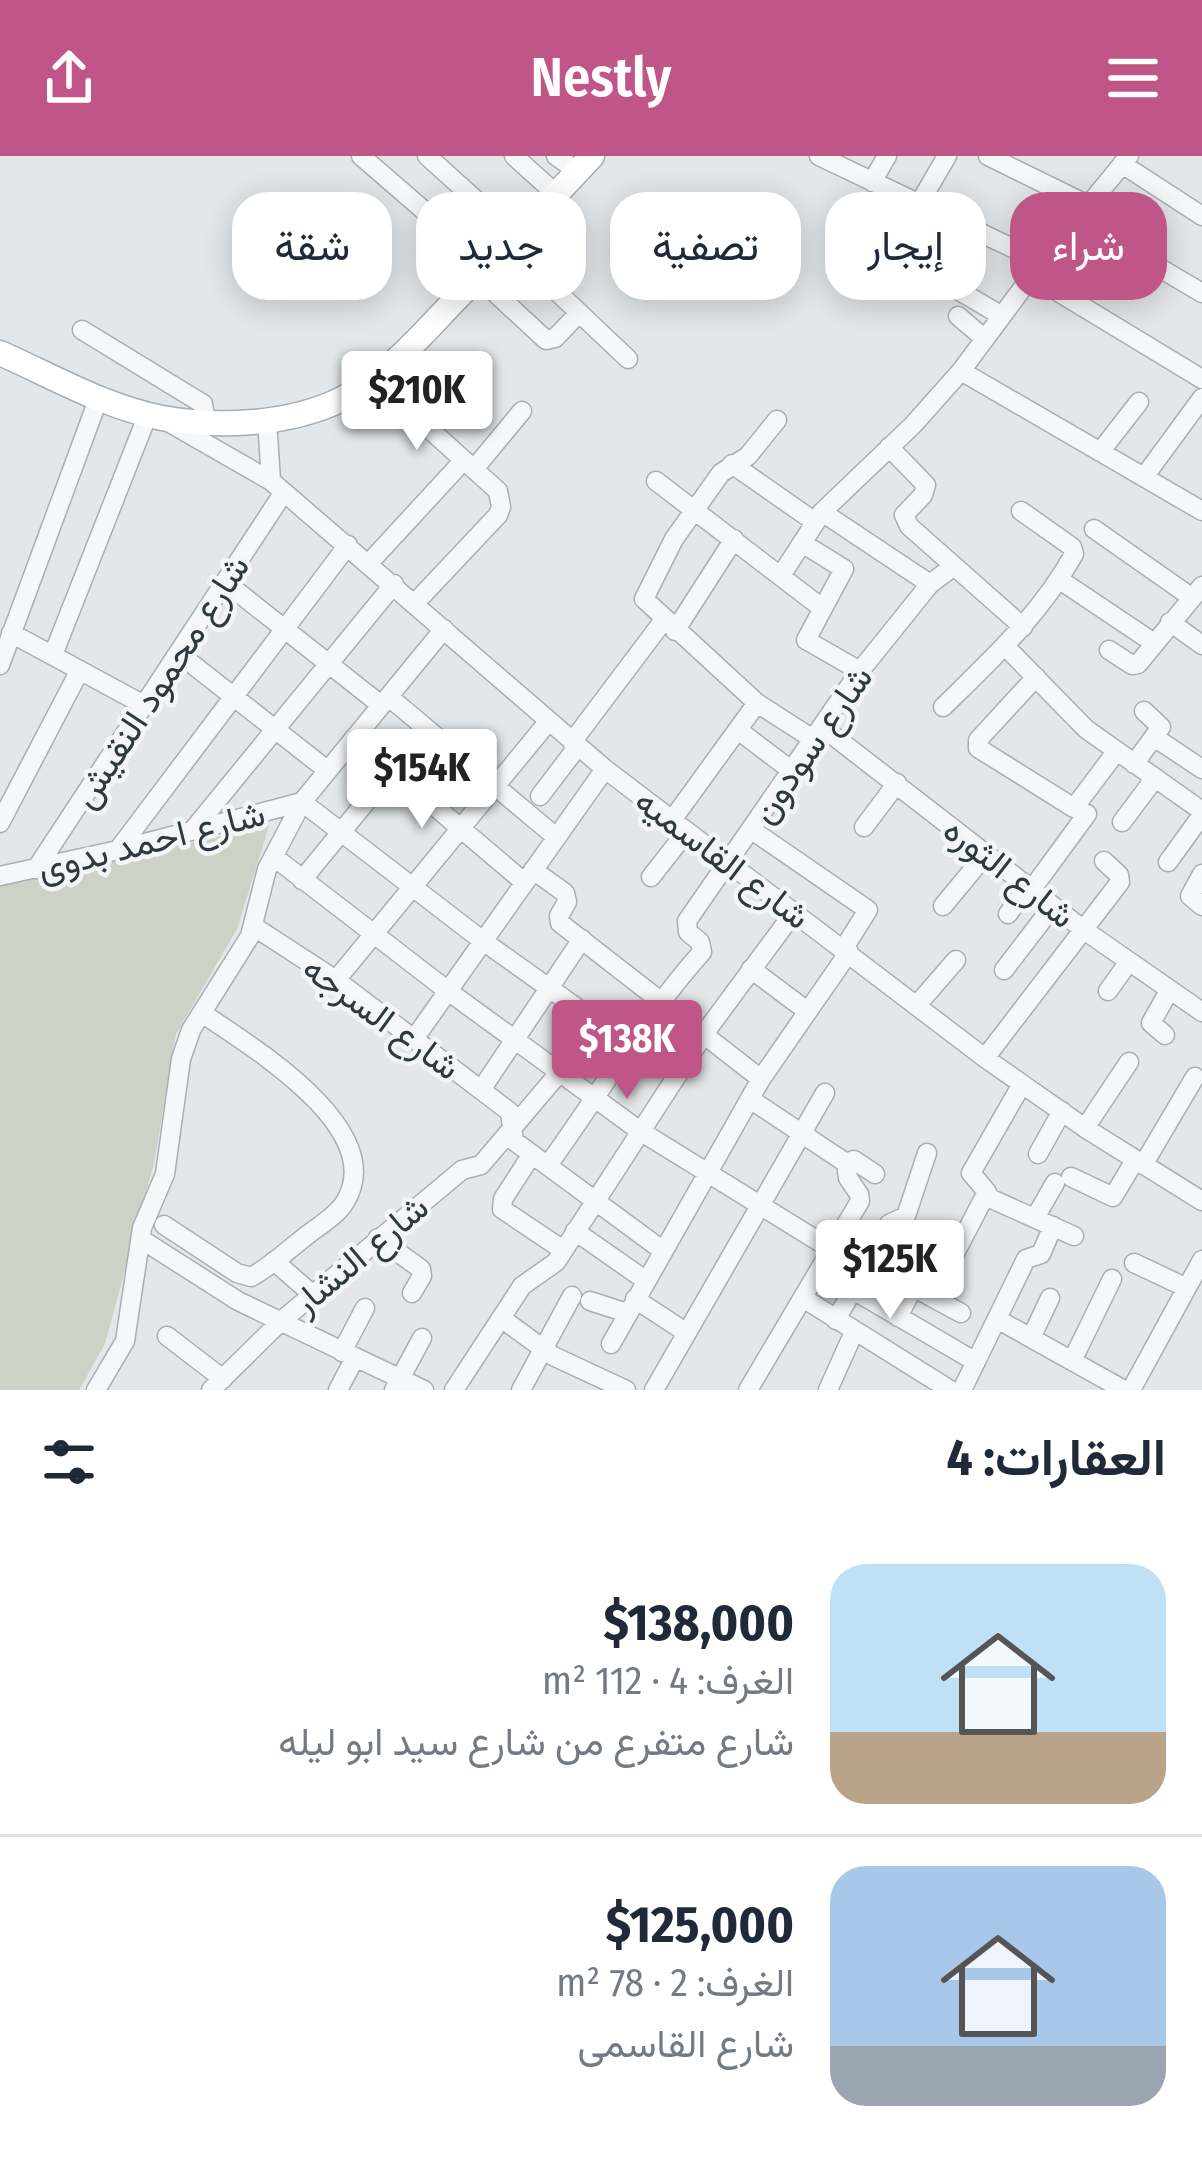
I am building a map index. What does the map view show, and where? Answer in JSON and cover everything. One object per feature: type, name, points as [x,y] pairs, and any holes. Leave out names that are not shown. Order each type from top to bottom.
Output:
[{"type":"main road","points":[[558,192],[585,164]]},
{"type":"main road","points":[[2,360],[154,416],[206,422],[267,419],[341,399],[374,379],[454,300]]},
{"type":"street","points":[[361,156],[416,208]]},
{"type":"street","points":[[427,156],[467,192]]},
{"type":"street","points":[[514,156],[554,192]]},
{"type":"street","points":[[556,156],[585,164]]},
{"type":"street","points":[[819,156],[894,192]]},
{"type":"street","points":[[872,182],[887,156]]},
{"type":"street","points":[[926,192],[947,156]]},
{"type":"street","points":[[988,156],[1049,192]]},
{"type":"street","points":[[1099,192],[1125,160],[1202,216]]},
{"type":"street","points":[[1167,269],[1202,293]]},
{"type":"street","points":[[509,300],[546,340],[555,338],[579,313]]},
{"type":"street","points":[[566,300],[628,359]]},
{"type":"street","points":[[975,300],[1002,316]]},
{"type":"street","points":[[782,574],[819,517],[961,371],[1014,300]]},
{"type":"street","points":[[1083,300],[1202,380]]},
{"type":"street","points":[[958,316],[985,339]]},
{"type":"street","points":[[82,330],[203,404],[206,422]]},
{"type":"street","points":[[961,371],[1202,511]]},
{"type":"street","points":[[374,379],[498,490],[501,499],[498,515],[415,603]]},
{"type":"street","points":[[0,665],[99,398]]},
{"type":"street","points":[[1144,477],[1202,398]]},
{"type":"street","points":[[1100,452],[1139,402]]},
{"type":"street","points":[[369,563],[521,411]]},
{"type":"street","points":[[53,655],[154,416]]},
{"type":"street","name":"شارع القاسميه","points":[[154,416],[277,487],[605,769],[985,1058],[1085,1128],[1202,1200]]},
{"type":"street","points":[[267,419],[277,487]]},
{"type":"street","points":[[694,509],[732,464],[748,456],[776,420]]},
{"type":"street","points":[[889,447],[926,485],[923,496],[907,509],[905,520],[1023,627]]},
{"type":"street","points":[[732,464],[930,584]]},
{"type":"street","points":[[656,481],[822,608]]},
{"type":"street","name":"شارع محمود النقيش","points":[[36,869],[225,582],[277,487]]},
{"type":"street","name":"شارع الثوره","points":[[694,509],[644,598],[670,626],[758,703],[897,783],[1128,963],[1202,1012]]},
{"type":"street","points":[[943,707],[1023,627],[1060,580],[1075,550],[1021,511]]},
{"type":"street","points":[[1094,529],[1197,592],[1135,665],[1109,650]]},
{"type":"street","points":[[540,796],[734,539]]},
{"type":"street","points":[[802,543],[844,569],[806,640],[860,671]]},
{"type":"street","points":[[118,850],[348,544]]},
{"type":"street","name":"شارع سودون","points":[[563,1250],[502,1209],[502,1198],[597,1099],[660,999],[702,952],[700,942],[688,932],[687,920],[860,671],[930,584],[954,566]]},
{"type":"street","points":[[1060,580],[1154,643]]},
{"type":"street","points":[[225,582],[556,837]]},
{"type":"street","points":[[193,830],[394,584]]},
{"type":"street","points":[[1170,622],[1202,645]]},
{"type":"street","points":[[96,1390],[125,1341],[146,1215],[164,1174],[185,1042],[254,926],[263,883],[302,802],[444,629]]},
{"type":"street","points":[[10,633],[144,705]]},
{"type":"street","points":[[1005,646],[1086,729],[1202,813],[1168,862]]},
{"type":"street","points":[[178,652],[327,770]]},
{"type":"street","points":[[0,823],[80,670]]},
{"type":"street","points":[[1036,677],[977,745],[1014,773],[1093,815]]},
{"type":"street","points":[[651,877],[758,703]]},
{"type":"street","points":[[1134,764],[1161,725],[1144,710]]},
{"type":"street","points":[[336,980],[548,722]]},
{"type":"street","points":[[738,730],[792,771]]},
{"type":"street","points":[[1154,737],[1202,770]]},
{"type":"street","points":[[354,738],[460,828],[529,876],[565,893],[560,922],[761,1079]]},
{"type":"street","points":[[1093,815],[1116,752]]},
{"type":"street","points":[[414,1040],[605,769]]},
{"type":"street","points":[[302,880],[392,770]]},
{"type":"street","points":[[1008,914],[1093,815],[1155,778]]},
{"type":"street","points":[[864,827],[897,783]]},
{"type":"street","points":[[302,802],[587,1015]]},
{"type":"street","name":"شارع احمد بدوى","points":[[0,875],[302,802]]},
{"type":"street","points":[[610,1344],[761,1079],[847,950],[868,910],[752,830]]},
{"type":"street","points":[[944,907],[986,854]]},
{"type":"street","points":[[274,857],[640,1131],[831,1249]]},
{"type":"street","points":[[985,1058],[1121,880],[1104,862]]},
{"type":"street","points":[[1202,874],[1190,896],[1202,906]]},
{"type":"street","points":[[1004,970],[1053,906]]},
{"type":"street","points":[[454,1390],[527,1279],[551,1268],[704,1034],[794,911]]},
{"type":"street","name":"شارع السرجه","points":[[254,926],[336,980],[510,1112],[514,1141],[662,1250]]},
{"type":"street","points":[[481,1090],[582,939]]},
{"type":"street","points":[[917,1005],[956,960]]},
{"type":"street","points":[[1108,992],[1128,963]]},
{"type":"street","points":[[751,969],[807,1011]]},
{"type":"street","points":[[1165,1035],[1151,1023],[1169,991]]},
{"type":"street","points":[[164,1225],[246,1277],[256,1275],[341,1208],[353,1181],[351,1152],[343,1134],[298,1084],[202,1013]]},
{"type":"street","points":[[1085,1128],[1129,1062]]},
{"type":"street","name":"شارع النشار","points":[[222,1385],[280,1322],[378,1238],[462,1170],[481,1165],[559,1073]]},
{"type":"street","points":[[962,1390],[1026,1259],[1041,1254],[1044,1222],[1063,1180],[1113,1197],[1195,1077]]},
{"type":"street","points":[[898,1317],[928,1259],[950,1264],[986,1196],[986,1188],[971,1173],[1022,1084]]},
{"type":"street","points":[[654,1390],[825,1093]]},
{"type":"street","points":[[748,1390],[860,1197],[848,1178],[846,1163],[750,1099]]},
{"type":"street","points":[[1038,1154],[1062,1111]]},
{"type":"street","points":[[836,1320],[890,1224],[902,1220],[927,1153]]},
{"type":"street","points":[[846,1163],[854,1160],[875,1174]]},
{"type":"street","points":[[986,1196],[1074,1236]]},
{"type":"street","points":[[909,1207],[928,1214]]},
{"type":"street","points":[[575,1231],[645,1280]]},
{"type":"street","points":[[378,1238],[421,1269],[412,1293]]},
{"type":"street","points":[[141,1239],[238,1301],[397,1384],[424,1390]]},
{"type":"street","points":[[997,1319],[1128,1390],[1202,1259]]},
{"type":"street","points":[[274,1261],[313,1295]]},
{"type":"street","points":[[1134,1264],[1185,1287]]},
{"type":"street","points":[[819,1270],[976,1362]]},
{"type":"street","points":[[1072,1361],[1112,1279]]},
{"type":"street","points":[[914,1287],[961,1313]]},
{"type":"street","points":[[802,1298],[950,1390]]},
{"type":"street","points":[[1031,1338],[1050,1298]]},
{"type":"street","points":[[521,1390],[543,1350],[581,1299],[631,1306],[687,1333]]},
{"type":"street","points":[[338,1390],[365,1309]]},
{"type":"street","points":[[501,1318],[592,1383],[626,1390]]},
{"type":"street","points":[[828,1390],[854,1332]]},
{"type":"street","points":[[167,1336],[222,1385]]},
{"type":"street","points":[[397,1384],[422,1339]]},
{"type":"shaded area","points":[[269,826],[237,929],[176,1034],[154,1163],[105,1344],[79,1390],[0,1390],[0,883]]}]
